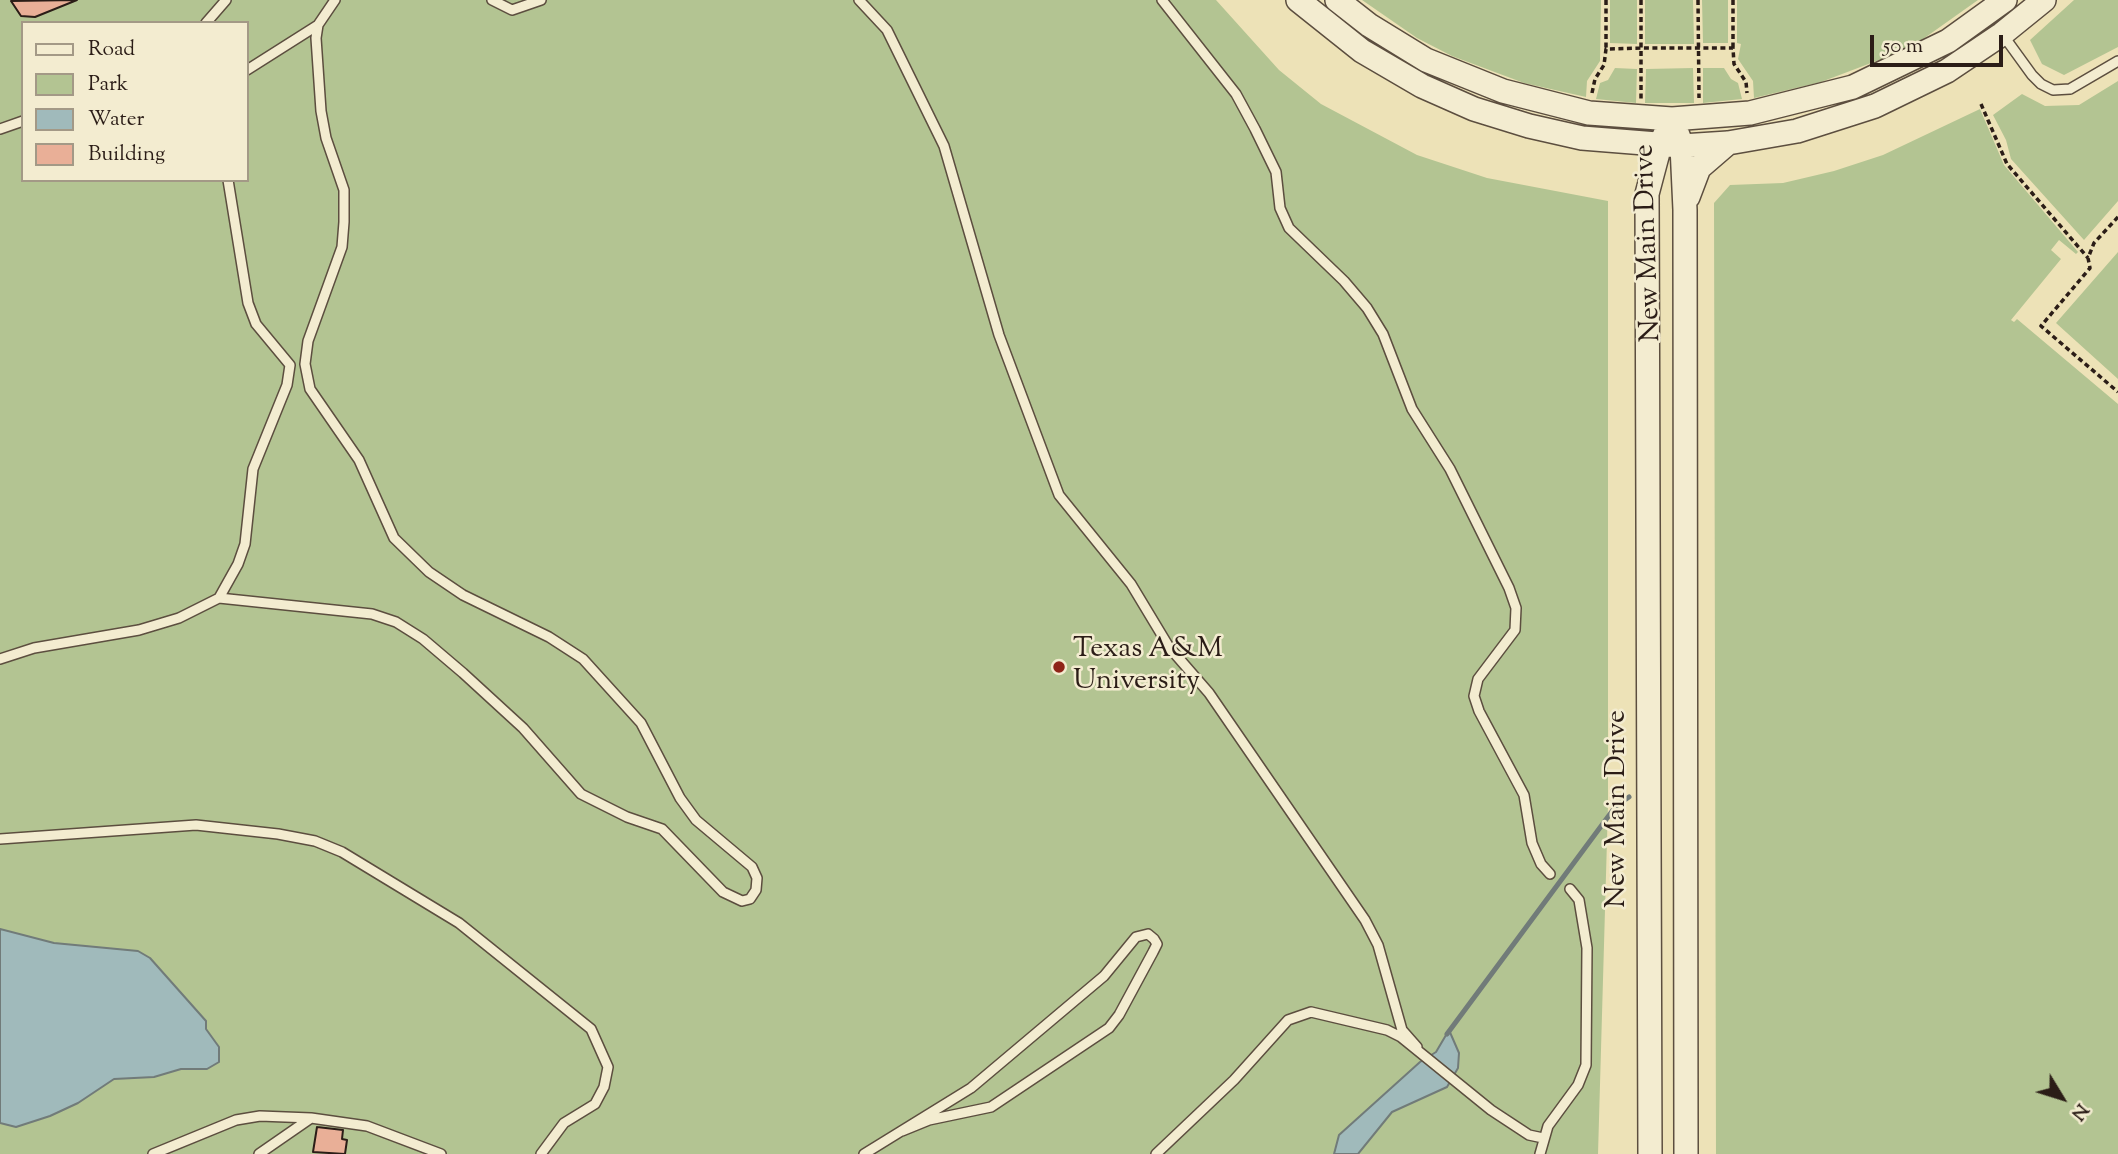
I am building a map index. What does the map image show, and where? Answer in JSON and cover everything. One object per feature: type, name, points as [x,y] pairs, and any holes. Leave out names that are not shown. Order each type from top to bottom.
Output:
[{"type":"street","points":[[1298,0],[1362,51],[1451,99],[1529,126],[1612,142],[1671,146],[1728,143],[1797,131],[1875,106],[1947,71],[2002,34],[2044,0]]},
{"type":"street","points":[[1343,3],[1426,60],[1516,96],[1589,113],[1672,119],[1750,113],[1853,87],[1920,57],[1996,7],[2002,34]]},
{"type":"street","name":"New Main Drive","points":[[1672,119],[1671,146],[1685,210],[1686,1154]]},
{"type":"street","points":[[1612,142],[1637,166],[1647,194]]},
{"type":"street","points":[[1685,210],[1699,168],[1728,143]]},
{"type":"street","name":"New Main Drive","points":[[1650,1154],[1647,194],[1671,146]]},
{"type":"street","points":[[1649,600],[1684,599]]},
{"type":"street","points":[[1650,1046],[1686,1044]]},
{"type":"lane","points":[[208,21],[226,0]]},
{"type":"lane","points":[[248,67],[318,24],[335,0]]},
{"type":"lane","points":[[492,0],[512,10],[541,0]]},
{"type":"lane","points":[[859,0],[887,30],[944,146],[999,335],[1059,495],[1131,584],[1169,646],[1209,693],[1365,920],[1378,945],[1402,1030],[1417,1047],[1465,1089],[1515,1127],[1543,1138]]},
{"type":"lane","points":[[1162,0],[1236,94],[1276,172],[1280,208],[1289,228],[1344,281],[1373,317],[1383,334],[1412,409],[1450,469],[1509,588],[1516,608],[1515,630],[1478,679],[1475,696],[1479,711],[1524,795],[1532,843],[1541,863],[1550,873]]},
{"type":"lane","points":[[0,659],[34,648],[139,630],[179,618],[219,598],[372,614],[396,622],[423,639],[523,729],[581,794],[627,817],[662,829],[723,892],[742,901],[750,899],[756,890],[757,878],[752,867],[696,820],[680,798],[641,723],[583,659],[549,637],[463,595],[429,572],[394,538],[359,460],[310,389],[305,364],[308,341],[342,247],[344,222],[344,190],[326,138],[321,111],[318,24]]},
{"type":"lane","points":[[2002,34],[2032,75],[2053,90],[2070,89],[2118,61]]},
{"type":"lane","points":[[0,129],[21,122]]},
{"type":"lane","points":[[219,598],[238,564],[245,544],[253,469],[290,374],[290,365],[256,324],[248,303],[228,182]]},
{"type":"lane","points":[[0,839],[196,825],[302,838],[342,852],[459,923],[591,1029],[608,1067],[604,1087],[595,1104],[564,1123],[541,1154]]},
{"type":"lane","points":[[1540,1154],[1543,1138],[1555,1115],[1578,1085],[1586,1065],[1587,948],[1579,900],[1570,889]]},
{"type":"lane","points":[[864,1154],[971,1088],[1104,976],[1136,937],[1148,934],[1154,939],[1157,944],[1153,952],[1119,1015],[1109,1028],[991,1107],[929,1120],[902,1131]]},
{"type":"lane","points":[[1156,1154],[1224,1090],[1287,1020],[1300,1013],[1311,1012],[1387,1030],[1417,1047]]},
{"type":"lane","points":[[153,1154],[236,1120],[260,1116],[311,1118],[368,1126],[441,1154]]},
{"type":"lane","points":[[259,1154],[311,1118]]},
{"type":"path","points":[[1593,89],[1604,65],[1606,0]]},
{"type":"path","points":[[1641,0],[1641,93]]},
{"type":"path","points":[[1698,0],[1699,94]]},
{"type":"path","points":[[1733,0],[1734,64],[1746,88]]},
{"type":"path","points":[[1606,49],[1733,48]]},
{"type":"path","points":[[1981,104],[2007,164],[2088,258],[2090,268],[2041,326],[2118,392]]},
{"type":"path","points":[[2088,258],[2094,243],[2118,217]]},
{"type":"green space","name":"Texas A&M University","points":[[0,0],[1216,0],[1279,70],[1321,104],[1417,155],[1487,178],[1608,201],[1608,805],[1598,1154],[0,1154]]},
{"type":"green space","points":[[1362,0],[1601,0],[1600,61],[1587,81],[1586,97],[1524,83],[1452,56],[1417,38]]},
{"type":"green space","points":[[1610,0],[1637,0],[1637,44],[1610,43]]},
{"type":"green space","points":[[1645,0],[1693,0],[1694,44],[1645,44]]},
{"type":"green space","points":[[1702,0],[1728,0],[1728,43],[1703,43]]},
{"type":"green space","points":[[1737,0],[1978,0],[1916,44],[1821,82],[1754,98],[1753,81],[1738,59],[1741,44],[1737,43]]},
{"type":"green space","points":[[2074,0],[2118,0],[2118,47],[2064,75],[2042,64],[2030,40]]},
{"type":"green space","points":[[1615,68],[1637,69],[1636,103],[1596,99],[1600,83],[1608,80]]},
{"type":"green space","points":[[1693,68],[1694,103],[1645,103],[1646,69]]},
{"type":"green space","points":[[1703,68],[1724,68],[1731,79],[1738,83],[1742,99],[1703,103]]},
{"type":"green space","points":[[2118,81],[2118,201],[2084,240],[2011,159],[2006,140],[1993,115],[2022,94],[2045,106],[2079,105]]},
{"type":"green space","points":[[1980,109],[2004,165],[2078,252],[2076,254],[2059,240],[2051,250],[2061,259],[2011,320],[2014,322],[2017,319],[2118,404],[2118,1154],[1716,1154],[1714,203],[1730,185],[1783,183],[1834,171],[1883,155]]},
{"type":"green space","points":[[2118,252],[2118,379],[2056,323]]},
{"type":"water","points":[[0,929],[54,943],[138,951],[150,958],[206,1021],[206,1029],[219,1047],[219,1062],[207,1069],[181,1069],[154,1077],[114,1079],[78,1103],[50,1116],[16,1127],[0,1123]]},
{"type":"water","points":[[1449,1030],[1459,1053],[1458,1068],[1447,1087],[1392,1112],[1358,1154],[1334,1154],[1339,1135],[1420,1062],[1436,1052]]},
{"type":"building","points":[[77,0],[35,17],[21,16],[11,1]]},
{"type":"building","points":[[317,1127],[343,1130],[342,1139],[347,1140],[345,1154],[313,1152]]},
{"type":"waterway","points":[[1447,1034],[1616,806],[1629,797]]},
{"type":"place","name":"Texas A&M University","points":[[1059,667]]}]
